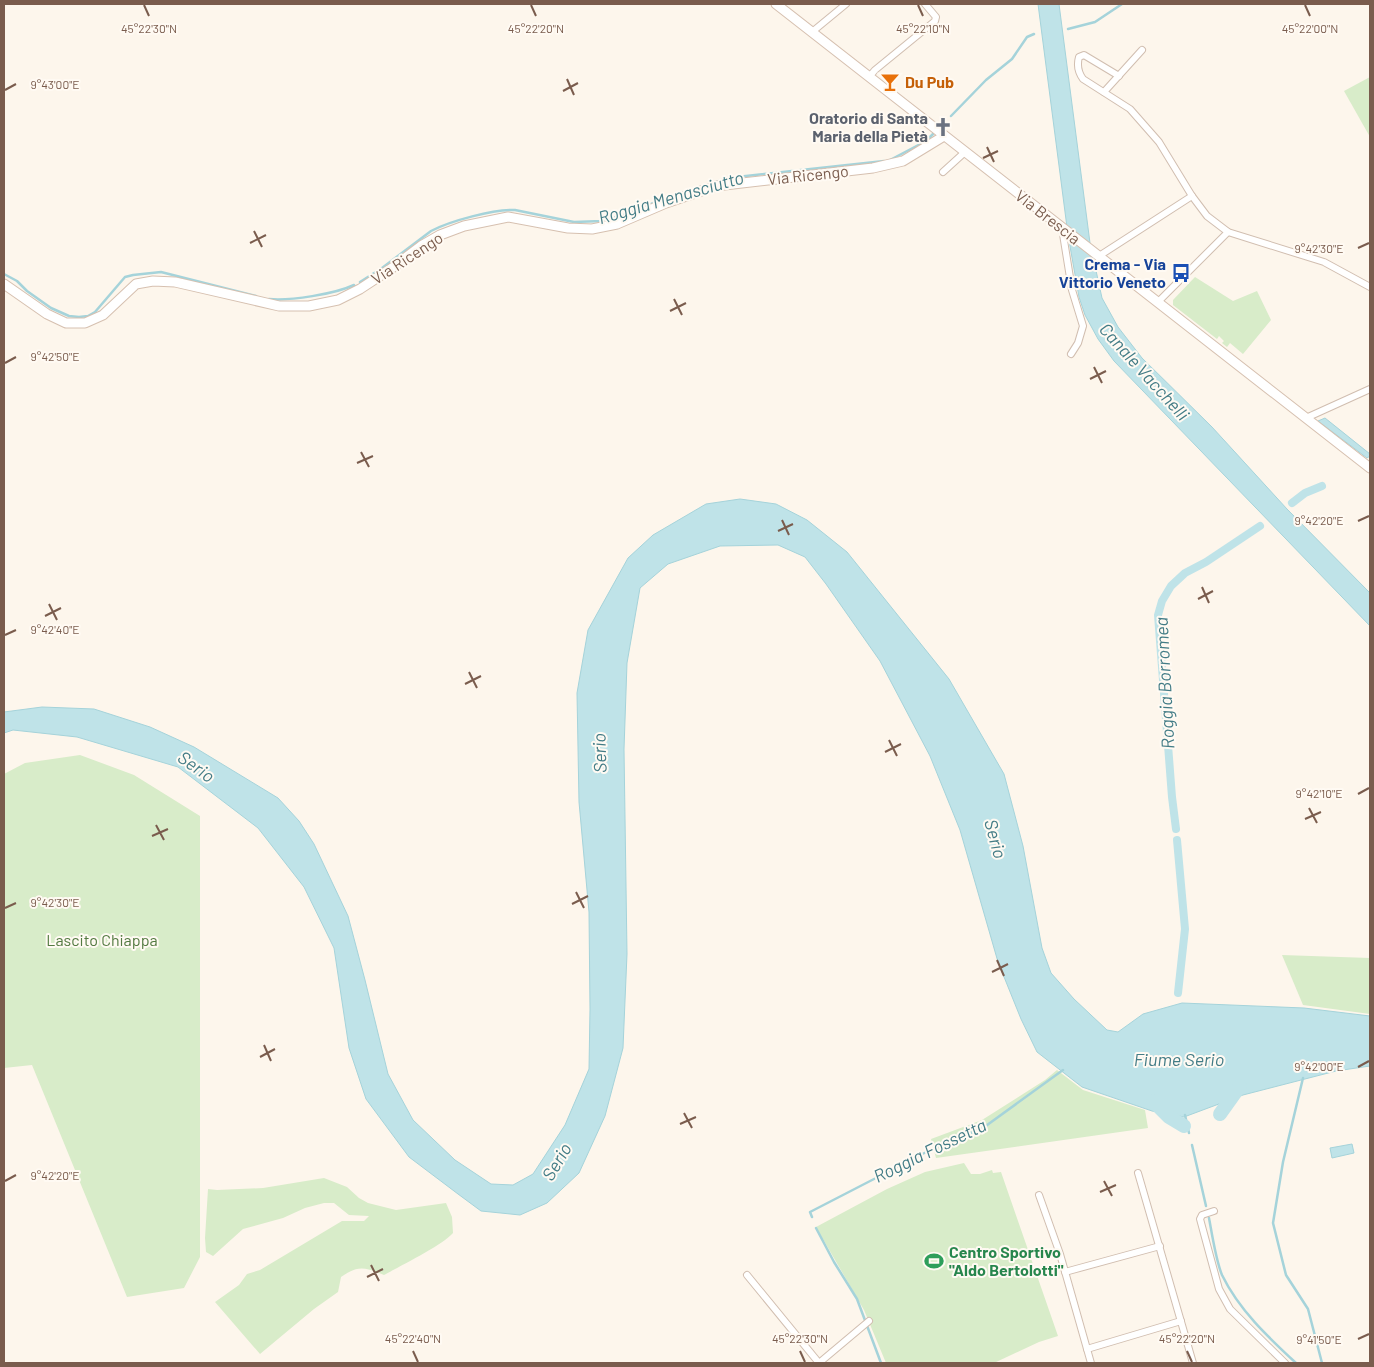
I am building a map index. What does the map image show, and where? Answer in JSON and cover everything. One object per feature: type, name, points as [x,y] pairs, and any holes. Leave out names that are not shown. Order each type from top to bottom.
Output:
[{"type":"street","name":"Via Brescia","points":[[776,4],[1064,230],[1369,465]]},
{"type":"street","points":[[812,32],[846,4]]},
{"type":"street","points":[[869,77],[935,21],[936,17],[925,4]]},
{"type":"street","points":[[1104,92],[1142,50]]},
{"type":"street","points":[[1119,76],[1084,55],[1079,57],[1079,74],[1083,79],[1130,109],[1159,142],[1192,196],[1207,216],[1228,232],[1324,262],[1370,287]]},
{"type":"street","name":"Via Ricengo","points":[[4,284],[47,314],[66,323],[85,323],[103,315],[136,284],[153,281],[175,282],[279,306],[309,306],[338,300],[360,289],[421,246],[440,235],[464,226],[508,217],[568,228],[592,229],[617,224],[666,203],[716,186],[874,168],[903,161],[944,136]]},
{"type":"street","points":[[942,172],[965,152]]},
{"type":"street","points":[[1096,254],[1192,196]]},
{"type":"street","points":[[1064,230],[1072,290],[1083,326],[1078,343],[1070,354]]},
{"type":"street","points":[[1158,302],[1228,232]]},
{"type":"street","points":[[1306,418],[1370,389]]},
{"type":"street","points":[[1138,1173],[1193,1363]]},
{"type":"street","points":[[1039,1196],[1065,1272],[1091,1363]]},
{"type":"street","points":[[1214,1211],[1202,1214],[1200,1219],[1219,1289],[1230,1308],[1285,1363]]},
{"type":"street","points":[[1065,1272],[1160,1246]]},
{"type":"street","points":[[747,1275],[819,1363],[869,1321]]},
{"type":"street","points":[[1087,1349],[1181,1321]]},
{"type":"green space","points":[[1370,77],[1370,137],[1344,91]]},
{"type":"green space","points":[[1195,277],[1233,301],[1257,291],[1271,320],[1243,354],[1230,343],[1227,347],[1222,343],[1224,341],[1219,336],[1217,339],[1173,305],[1173,300]]},
{"type":"green space","name":"Lascito Chiappa","points":[[80,755],[134,775],[200,816],[200,1257],[184,1288],[127,1297],[32,1065],[4,1068],[4,774],[25,763]]},
{"type":"green space","points":[[1282,955],[1370,958],[1370,1014],[1303,1005]]},
{"type":"green space","points":[[1057,1070],[1083,1090],[1145,1110],[1148,1128],[936,1158],[931,1139],[982,1120],[1045,1080]]},
{"type":"green space","name":"Centro Sportivo \"Aldo Bertolotti\"","points":[[964,1163],[971,1174],[980,1174],[992,1170],[993,1173],[1001,1172],[1058,1336],[1039,1342],[994,1363],[886,1363],[864,1310],[816,1227],[887,1189],[925,1172]]},
{"type":"green space","points":[[324,1178],[347,1187],[368,1203],[396,1210],[446,1203],[452,1217],[453,1233],[431,1249],[384,1275],[362,1268],[347,1273],[341,1277],[338,1292],[314,1309],[260,1354],[215,1302],[239,1285],[247,1274],[260,1270],[342,1221],[364,1221],[369,1216],[349,1215],[334,1203],[324,1203],[305,1208],[283,1218],[243,1229],[213,1256],[206,1252],[208,1189],[263,1188]]},
{"type":"water","name":"Canale Vacchelli","points":[[1038,4],[1059,4],[1090,243],[1102,298],[1118,327],[1142,358],[1212,427],[1287,509],[1370,593],[1370,626],[1114,361],[1098,339],[1085,315],[1079,297],[1068,235]]},
{"type":"water","points":[[1325,418],[1370,454],[1370,456],[1367,458],[1318,421]]},
{"type":"water","name":"Fiume Serio","points":[[740,499],[776,504],[807,520],[847,552],[949,679],[1004,774],[1023,846],[1042,948],[1051,973],[1074,999],[1107,1030],[1118,1032],[1143,1014],[1182,1003],[1304,1008],[1370,1016],[1370,1066],[1336,1071],[1243,1095],[1184,1117],[1152,1111],[1082,1087],[1037,1052],[1021,1019],[998,962],[960,830],[930,756],[880,661],[826,584],[805,557],[778,545],[720,546],[668,564],[640,588],[627,663],[624,749],[627,954],[623,1048],[605,1116],[579,1173],[547,1203],[520,1215],[481,1211],[458,1194],[409,1157],[366,1099],[349,1048],[334,948],[304,887],[258,828],[178,767],[77,737],[13,730],[4,733],[4,712],[42,707],[94,709],[150,727],[194,747],[278,798],[299,821],[314,844],[348,916],[388,1074],[413,1120],[455,1160],[491,1184],[513,1185],[533,1174],[565,1125],[589,1069],[589,912],[579,802],[577,693],[588,630],[628,558],[653,535],[706,504]]},
{"type":"water","points":[[1352,1144],[1354,1153],[1332,1158],[1330,1148]]},
{"type":"waterway","name":"Roggia Menasciutto","points":[[1068,29],[1095,22],[1122,4]]},
{"type":"waterway","name":"Roggia Menasciutto","points":[[951,116],[986,80],[1012,59],[1027,37],[1034,34]]},
{"type":"waterway","name":"Roggia Menasciutto","points":[[890,160],[926,141],[933,134]]},
{"type":"waterway","name":"Roggia Menasciutto","points":[[360,282],[431,231],[472,216],[515,210],[574,222],[602,221],[728,178],[884,161]]},
{"type":"waterway","name":"Roggia Menasciutto","points":[[4,274],[17,281],[27,291],[51,308],[69,316],[79,317],[88,316],[95,312],[125,277],[133,275],[161,272],[256,296]]},
{"type":"waterway","name":"Roggia Menasciutto","points":[[269,299],[312,296],[354,285]]},
{"type":"waterway","name":"Roggia Borromea","points":[[1292,503],[1305,493],[1322,486]]},
{"type":"waterway","name":"Roggia Borromea","points":[[1176,829],[1158,615],[1162,601],[1171,586],[1185,573],[1206,562],[1260,526]]},
{"type":"waterway","points":[[1177,840],[1185,929],[1178,993]]},
{"type":"waterway","name":"Roggia Fossetta","points":[[812,1217],[810,1212],[938,1146],[983,1128],[1063,1070]]},
{"type":"waterway","points":[[1303,1078],[1283,1162],[1273,1223],[1286,1275],[1308,1309],[1322,1363]]},
{"type":"waterway","points":[[1220,1114],[1240,1086]]},
{"type":"waterway","points":[[1153,1101],[1169,1117],[1184,1126]]},
{"type":"waterway","points":[[1185,1115],[1189,1133]]},
{"type":"waterway","points":[[1192,1145],[1206,1206]]},
{"type":"waterway","points":[[1209,1218],[1218,1262],[1229,1288],[1255,1322],[1296,1363]]},
{"type":"waterway","name":"Roggia Fossetta","points":[[816,1228],[857,1299],[881,1363]]},
{"type":"place","name":"Du Pub","points":[[890,82]]},
{"type":"place","name":"Oratorio di Santa Maria della Pietà","points":[[943,127]]},
{"type":"place","name":"Crema - Via Vittorio Veneto","points":[[1181,273]]},
{"type":"place","name":"Centro Sportivo \"Aldo Bertolotti\"","points":[[934,1261]]},
{"type":"water label","name":"Serio","points":[[600,753]]},
{"type":"water label","name":"Serio","points":[[196,767]]},
{"type":"water label","name":"Serio","points":[[995,839]]},
{"type":"water label","name":"Serio","points":[[557,1162]]}]
